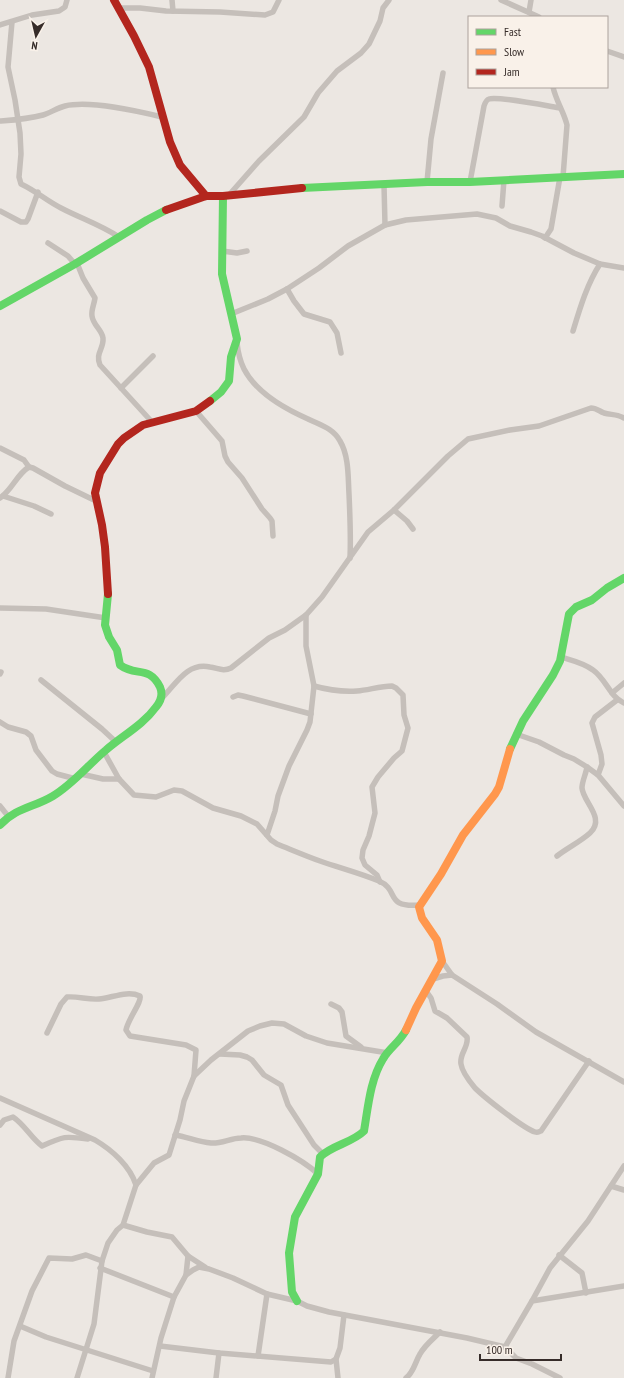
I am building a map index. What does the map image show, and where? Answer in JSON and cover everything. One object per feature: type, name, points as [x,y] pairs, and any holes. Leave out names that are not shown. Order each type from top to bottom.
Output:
[{"type":"street","points":[[0,26],[32,15],[59,11],[65,7],[67,0]]},
{"type":"street","points":[[114,0],[149,67],[162,117],[170,142],[180,165],[206,196]]},
{"type":"street","points":[[172,0],[173,11]]},
{"type":"street","points":[[118,8],[265,15],[273,12],[279,0]]},
{"type":"street","points":[[350,559],[351,528],[347,467],[340,441],[328,428],[291,412],[280,405],[250,378],[244,369],[240,360],[237,334],[222,274],[222,250],[226,196],[301,120],[318,93],[337,71],[361,53],[369,44],[380,21],[383,8],[389,0]]},
{"type":"street","points":[[501,0],[537,16]]},
{"type":"street","points":[[529,12],[531,0]]},
{"type":"street","points":[[12,22],[8,67],[18,119],[21,154],[21,184],[38,192],[63,209],[108,230],[119,237]]},
{"type":"street","points":[[608,50],[624,57]]},
{"type":"street","points":[[427,182],[431,139],[443,73]]},
{"type":"street","points":[[545,238],[550,229],[562,177],[567,125],[554,88]]},
{"type":"street","points":[[470,182],[484,106],[487,100],[491,98],[501,99],[560,108]]},
{"type":"street","points":[[0,121],[43,115],[65,106],[76,104],[136,111],[162,117]]},
{"type":"street","points":[[0,306],[76,263],[147,220],[168,209],[206,196],[226,196],[286,189],[624,174]]},
{"type":"street","points":[[502,206],[504,180]]},
{"type":"street","points":[[384,185],[385,225]]},
{"type":"street","points":[[0,211],[21,222],[26,222],[38,192]]},
{"type":"street","points":[[231,314],[268,299],[287,289],[319,268],[348,246],[385,225],[406,220],[477,214],[487,215],[510,226],[545,238],[600,264],[624,268]]},
{"type":"street","points":[[48,243],[76,263],[95,298],[92,309],[93,322],[101,332],[103,338],[98,356],[100,365],[152,422]]},
{"type":"street","points":[[222,250],[237,253],[247,251]]},
{"type":"street","points":[[573,331],[581,305],[594,273],[600,264]]},
{"type":"street","points":[[287,289],[304,314],[330,322],[337,333],[341,352]]},
{"type":"street","points":[[162,698],[159,685],[150,673],[129,671],[120,665],[117,650],[107,632],[106,618],[108,590],[105,547],[95,493],[104,464],[118,444],[131,432],[152,422],[196,411],[215,398],[226,386],[230,374],[230,357],[237,343]]},
{"type":"street","points":[[120,388],[153,356]]},
{"type":"street","points":[[0,825],[15,811],[54,796],[104,752],[141,723],[190,668],[199,666],[226,670],[231,668],[269,638],[285,630],[306,615],[322,597],[368,532],[394,510],[448,456],[468,439],[510,430],[539,426],[591,408],[624,418]]},
{"type":"street","points":[[196,411],[222,442],[228,462],[242,478],[262,509],[272,521],[273,536]]},
{"type":"street","points":[[0,448],[24,460],[29,466],[65,486],[96,501]]},
{"type":"street","points":[[29,466],[1,497],[34,506],[51,514]]},
{"type":"street","points":[[394,510],[407,521],[413,529]]},
{"type":"street","points":[[624,578],[607,588],[592,600],[576,607],[569,614],[567,618],[561,657],[553,675],[516,734],[509,751],[499,787],[463,835],[442,874],[420,905],[418,912],[434,934],[441,952],[442,961],[452,975],[497,1004],[536,1032],[624,1082]]},
{"type":"street","points":[[0,608],[46,609],[106,618]]},
{"type":"street","points":[[267,835],[278,796],[289,766],[307,730],[311,714],[314,686],[306,646],[306,615]]},
{"type":"street","points":[[561,657],[592,669],[602,679],[617,700],[624,703]]},
{"type":"street","points":[[41,680],[116,742]]},
{"type":"street","points":[[612,693],[624,683]]},
{"type":"street","points":[[314,686],[344,691],[357,691],[392,686],[403,695],[405,717],[408,728],[402,751],[378,777],[372,787],[375,813],[369,836],[363,850],[362,858],[365,864],[377,875],[380,882]]},
{"type":"street","points":[[233,697],[238,695],[243,696],[311,714]]},
{"type":"street","points":[[598,775],[602,764],[601,755],[592,723],[595,717],[617,700]]},
{"type":"street","points":[[0,722],[26,732],[31,736],[36,750],[52,771],[62,776],[119,779]]},
{"type":"street","points":[[516,734],[539,742],[587,767],[598,775],[624,805]]},
{"type":"street","points":[[104,752],[119,779],[134,795],[156,797],[174,790],[182,791],[213,808],[240,816],[257,824],[271,840],[278,844],[321,862],[380,882],[390,890],[394,900],[400,903],[406,905],[420,905]]},
{"type":"street","points":[[557,856],[591,832],[595,824],[592,810],[582,790],[587,767]]},
{"type":"street","points":[[0,806],[8,816]]},
{"type":"street","points":[[289,1296],[289,1245],[295,1217],[318,1174],[320,1157],[329,1150],[359,1136],[364,1132],[372,1084],[380,1063],[402,1038],[442,961]]},
{"type":"street","points":[[432,979],[452,975]]},
{"type":"street","points":[[426,991],[432,998],[435,1011],[447,1018],[467,1037],[467,1043],[462,1054],[461,1064],[467,1078],[489,1100],[534,1132],[541,1131],[545,1126],[589,1061]]},
{"type":"street","points":[[47,1033],[60,1004],[67,997],[101,999],[137,994],[141,998],[130,1016],[126,1030],[130,1036],[186,1045],[196,1050],[194,1076],[184,1101],[169,1155],[154,1163],[136,1185],[123,1225],[117,1230],[108,1243],[100,1268],[94,1324],[77,1378]]},
{"type":"street","points":[[331,1004],[339,1008],[342,1012],[346,1036],[361,1048]]},
{"type":"street","points":[[194,1076],[248,1031],[272,1023],[284,1024],[306,1036],[327,1044],[388,1053]]},
{"type":"street","points":[[220,1054],[247,1057],[252,1060],[264,1075],[281,1085],[288,1105],[300,1126],[314,1145],[323,1154]]},
{"type":"street","points":[[0,1098],[96,1140],[104,1145],[120,1159],[134,1179],[136,1185]]},
{"type":"street","points":[[0,1125],[4,1120],[13,1117],[29,1131],[42,1146],[68,1136],[96,1140]]},
{"type":"street","points":[[175,1135],[212,1143],[242,1137],[258,1141],[279,1149],[294,1157],[318,1174]]},
{"type":"street","points":[[505,1347],[559,1255],[588,1221],[624,1166]]},
{"type":"street","points":[[611,1186],[624,1190]]},
{"type":"street","points":[[123,1225],[172,1237],[188,1256],[209,1269]]},
{"type":"street","points":[[8,1378],[14,1341],[32,1290],[49,1258],[72,1259],[86,1255],[102,1261]]},
{"type":"street","points":[[559,1255],[582,1273],[586,1293]]},
{"type":"street","points":[[152,1378],[161,1338],[174,1297],[186,1275],[188,1256]]},
{"type":"street","points":[[186,1275],[199,1267],[209,1269],[233,1278],[267,1294],[289,1296],[307,1306],[344,1315],[440,1332],[505,1347],[516,1358],[560,1378]]},
{"type":"street","points":[[100,1268],[174,1297]]},
{"type":"street","points":[[532,1301],[624,1286]]},
{"type":"street","points":[[258,1356],[267,1294]]},
{"type":"street","points":[[338,1378],[336,1359],[340,1348],[344,1315]]},
{"type":"street","points":[[20,1326],[46,1337],[153,1371]]},
{"type":"street","points":[[406,1378],[410,1375],[425,1346],[440,1332]]},
{"type":"street","points":[[160,1346],[219,1354],[330,1362],[336,1359]]},
{"type":"street","points":[[216,1378],[219,1354]]},
{"type":"traffic: fast","points":[[302,188],[427,182],[470,182],[624,174]]},
{"type":"traffic: fast","points":[[210,401],[221,392],[229,381],[231,357],[237,339],[222,274],[223,196]]},
{"type":"traffic: fast","points":[[0,306],[166,210]]},
{"type":"traffic: fast","points":[[510,749],[523,721],[553,675],[560,661],[569,614],[576,607],[592,600],[607,588],[624,578]]},
{"type":"traffic: fast","points":[[0,825],[6,819],[19,811],[46,800],[60,791],[106,750],[145,719],[159,702],[161,690],[156,680],[147,674],[131,670],[120,665],[117,650],[109,637],[105,625],[108,594]]},
{"type":"traffic: fast","points":[[297,1301],[292,1292],[289,1253],[295,1217],[318,1174],[320,1157],[364,1131],[370,1094],[375,1076],[385,1055],[401,1038],[406,1030]]},
{"type":"traffic: slow","points":[[406,1030],[416,1008],[442,961],[437,940],[422,918],[419,907],[441,874],[463,835],[495,794],[499,787],[510,749]]},
{"type":"traffic: jam","points":[[114,0],[149,67],[170,142],[180,165],[206,196]]},
{"type":"traffic: jam","points":[[166,210],[206,196],[223,196],[302,188]]},
{"type":"traffic: jam","points":[[108,594],[105,547],[95,493],[100,473],[118,444],[143,425],[196,411],[210,401]]}]
